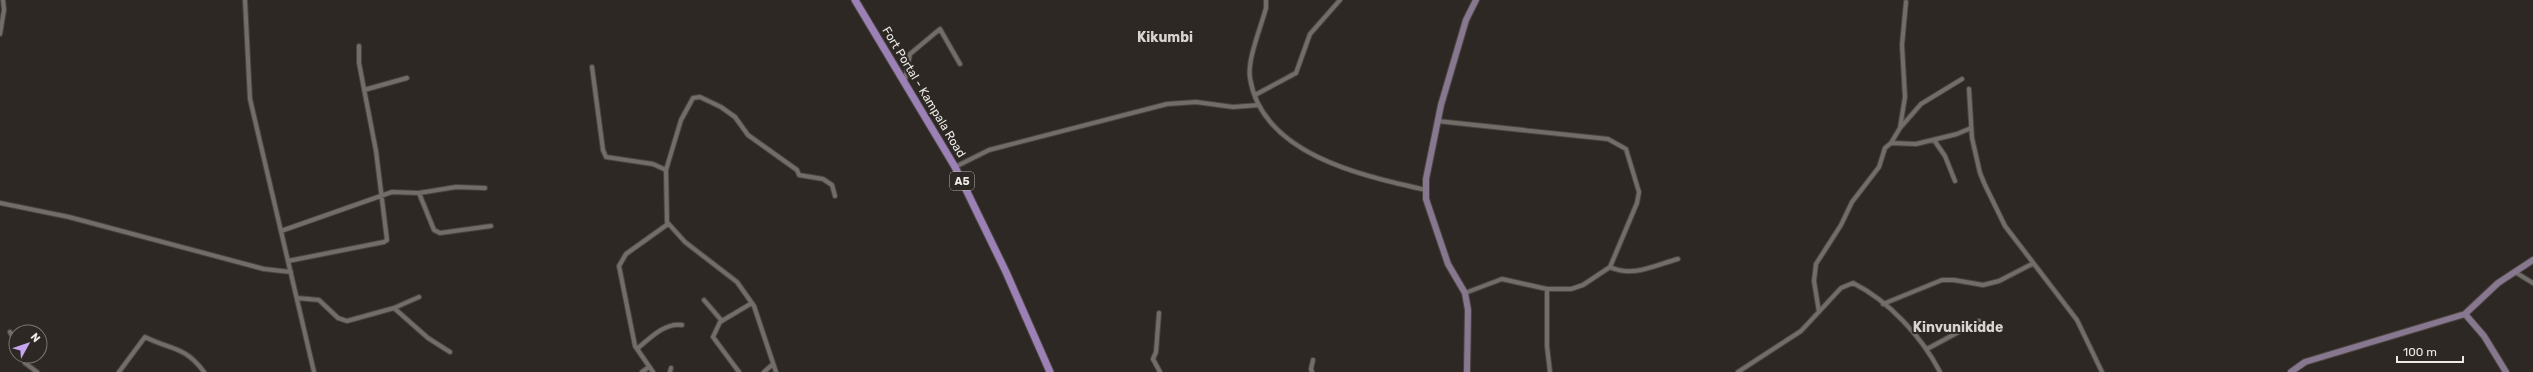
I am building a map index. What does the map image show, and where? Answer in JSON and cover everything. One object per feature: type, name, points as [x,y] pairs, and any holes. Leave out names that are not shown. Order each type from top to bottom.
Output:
[{"type":"main road","name":"Fort Portal - Kampala Road","points":[[855,0],[955,167],[1006,272],[1050,372]]},
{"type":"street","points":[[0,34],[4,10],[3,0]]},
{"type":"street","points":[[245,0],[250,99],[314,372]]},
{"type":"street","points":[[1266,0],[1266,8],[1250,65],[1250,78],[1258,106],[1281,132],[1318,158],[1368,177],[1426,190]]},
{"type":"street","points":[[1255,95],[1296,72],[1310,34],[1340,0]]},
{"type":"street","points":[[1467,372],[1468,310],[1465,293],[1448,264],[1426,199],[1426,179],[1437,121],[1466,20],[1476,0]]},
{"type":"street","points":[[1900,128],[1905,98],[1902,45],[1906,2]]},
{"type":"street","points":[[904,80],[910,54],[940,29],[960,64]]},
{"type":"street","points":[[288,262],[386,241],[376,152],[359,63],[359,46]]},
{"type":"street","points":[[592,67],[603,150],[606,157],[652,164],[666,170]]},
{"type":"street","points":[[364,90],[407,78]]},
{"type":"street","points":[[1819,312],[1814,281],[1816,264],[1841,225],[1852,202],[1879,167],[1885,148],[1891,143],[1900,128],[1921,104],[1962,80]]},
{"type":"street","points":[[1969,89],[1971,128],[1980,173],[1985,185],[2005,226],[2032,264],[2077,320],[2102,372]]},
{"type":"street","points":[[776,372],[752,303],[737,282],[685,242],[668,224],[665,186],[666,170],[681,120],[693,98],[700,97],[721,106],[735,117],[748,134],[796,170],[799,175],[823,180],[832,185],[835,196]]},
{"type":"street","points":[[955,167],[989,150],[1167,104],[1196,102],[1233,107],[1258,106]]},
{"type":"street","points":[[1437,121],[1608,139],[1626,149],[1628,162],[1636,180],[1638,197],[1610,267],[1576,288],[1547,289],[1502,279],[1465,293]]},
{"type":"street","points":[[1891,143],[1916,144],[1971,128]]},
{"type":"street","points":[[1934,140],[1945,156],[1955,181]]},
{"type":"street","points":[[281,231],[392,192],[419,193],[456,187],[485,188]]},
{"type":"street","points":[[419,193],[434,230],[440,233],[491,226]]},
{"type":"street","points":[[0,203],[69,217],[264,269],[291,272]]},
{"type":"street","points":[[653,372],[637,348],[619,266],[626,254],[668,224]]},
{"type":"street","points":[[1610,267],[1621,272],[1633,272],[1678,259]]},
{"type":"street","points":[[2291,372],[2305,362],[2465,314],[2484,295],[2533,260]]},
{"type":"street","points":[[1883,304],[1942,280],[1954,280],[1983,285],[1994,282],[2032,264]]},
{"type":"street","points":[[2515,272],[2533,283]]},
{"type":"street","points":[[1738,372],[1801,331],[1842,288],[1853,283],[1883,304],[1904,322],[1927,349],[1940,372]]},
{"type":"street","points":[[1547,289],[1547,346],[1550,372]]},
{"type":"street","points":[[297,298],[319,300],[338,318],[347,321],[394,308],[419,297]]},
{"type":"street","points":[[704,300],[722,321]]},
{"type":"street","points":[[739,372],[713,337],[722,321],[752,303]]},
{"type":"street","points":[[394,308],[428,338],[450,352]]},
{"type":"street","points":[[1159,313],[1156,352],[1153,359],[1160,372]]},
{"type":"street","points":[[2465,314],[2484,336],[2506,372]]},
{"type":"street","points":[[1927,349],[1978,321]]},
{"type":"street","points":[[637,348],[675,323],[682,325]]},
{"type":"street","points":[[119,372],[145,337],[160,344],[186,352],[204,372]]},
{"type":"street","points":[[1312,372],[1310,369],[1313,360]]},
{"type":"street","points":[[26,364],[37,372]]},
{"type":"street","points":[[764,372],[773,364]]},
{"type":"street","points":[[642,372],[649,368]]},
{"type":"district","name":"Kikumbi","points":[[1165,37]]},
{"type":"district","name":"Kinvunikidde","points":[[1958,327]]}]
